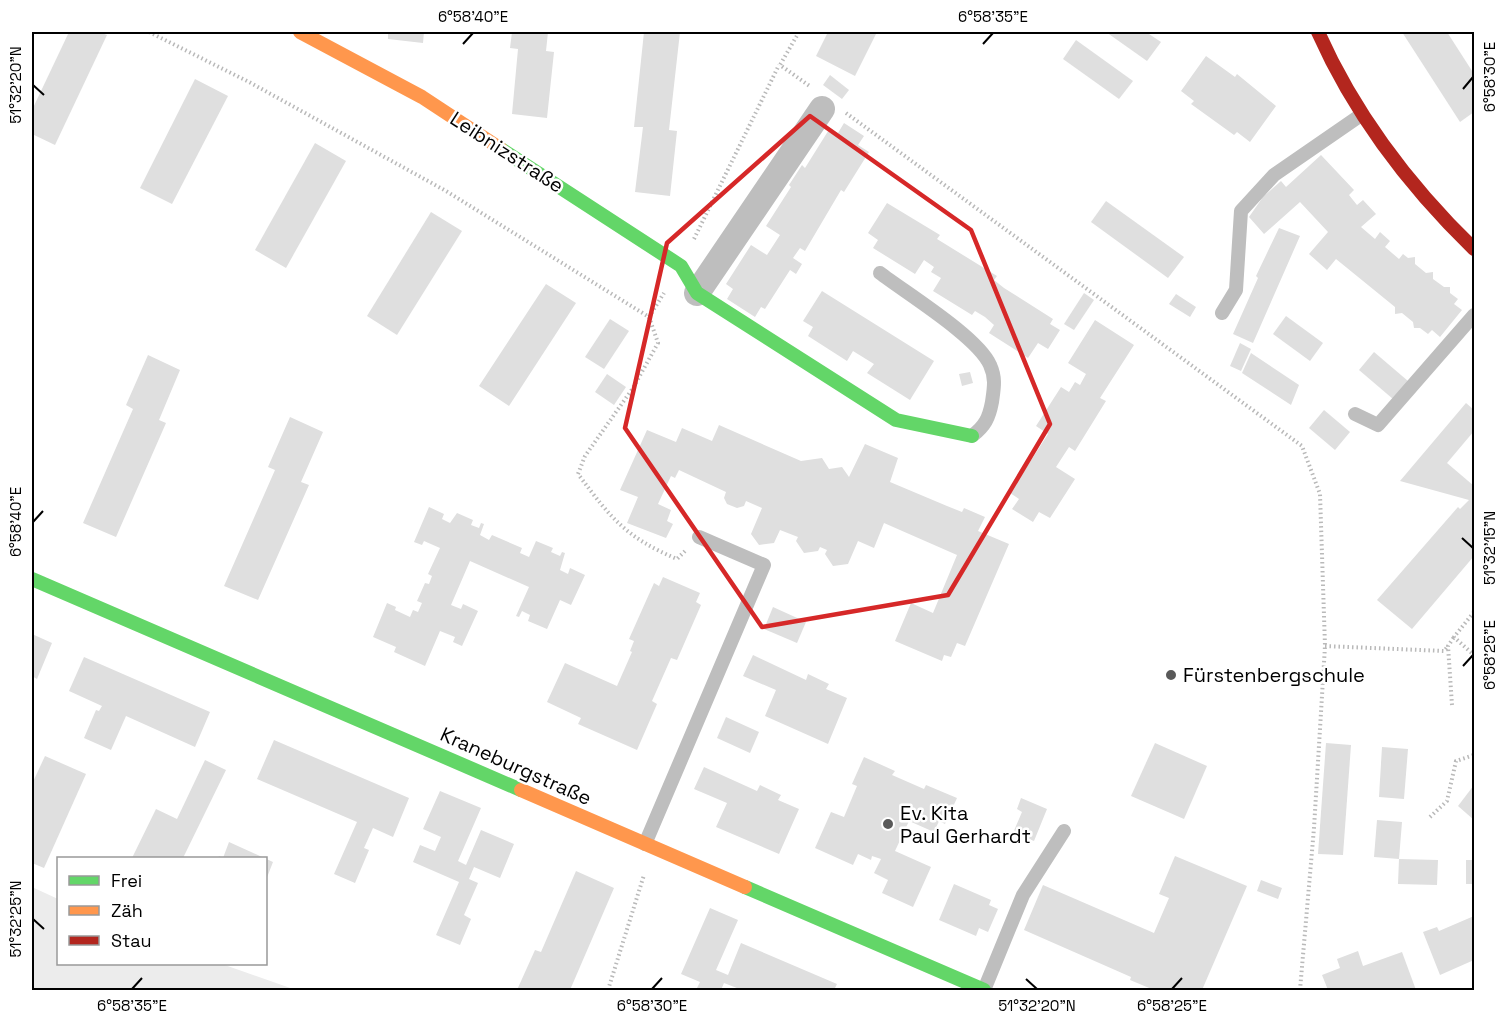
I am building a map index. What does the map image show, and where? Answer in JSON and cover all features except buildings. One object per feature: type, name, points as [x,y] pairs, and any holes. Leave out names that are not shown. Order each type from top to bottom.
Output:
[{"type":"street","name":"Leibnizstraße","points":[[300,32],[422,97],[681,266],[698,293],[896,420],[972,436]]},
{"type":"street","points":[[1318,32],[1348,94],[1390,155],[1424,196],[1474,249]]},
{"type":"street","points":[[698,293],[825,102]]},
{"type":"street","name":"Kraneburgstraße","points":[[32,579],[984,990]]},
{"type":"lane","points":[[1222,313],[1236,290],[1241,211],[1274,175],[1363,114]]},
{"type":"lane","points":[[880,273],[976,345],[990,364],[995,383],[991,411],[985,426],[972,436]]},
{"type":"lane","points":[[1355,414],[1378,425],[1474,315]]},
{"type":"lane","points":[[645,844],[764,565],[699,537]]},
{"type":"lane","points":[[984,990],[1023,895],[1064,831]]},
{"type":"path","points":[[149,32],[249,82],[446,191],[649,317],[658,343],[633,388],[585,456],[578,474],[619,526],[651,548],[678,559],[699,537]]},
{"type":"path","points":[[649,317],[681,266],[780,65],[799,32]]},
{"type":"path","points":[[780,65],[825,102],[1302,446],[1320,494],[1325,646],[1300,990]]},
{"type":"path","points":[[1325,646],[1444,651],[1474,612]]},
{"type":"path","points":[[1454,637],[1474,655]]},
{"type":"path","points":[[1448,646],[1452,705]]},
{"type":"path","points":[[1430,817],[1447,801],[1456,761],[1474,755]]},
{"type":"path","points":[[608,990],[644,877],[645,844]]},
{"type":"highlighted area","points":[[810,116],[971,230],[1050,424],[948,595],[762,627],[625,428],[667,243]]},
{"type":"shaded area","points":[[32,887],[57,899],[57,965],[225,965],[296,990],[32,990]]},
{"type":"traffic: fast","points":[[501,149],[681,266],[697,293],[896,420],[972,436]]},
{"type":"traffic: fast","points":[[32,579],[521,790]]},
{"type":"traffic: fast","points":[[745,887],[984,990]]},
{"type":"traffic: slow","points":[[300,32],[422,97],[501,149]]},
{"type":"traffic: slow","points":[[521,790],[745,887]]},
{"type":"traffic: jam","points":[[1318,32],[1366,121],[1427,200],[1474,249]]},
{"type":"place","name":"Fürstenbergschule","points":[[1171,675]]},
{"type":"place","name":"Ev. Kita Paul Gerhardt","points":[[888,824]]}]
